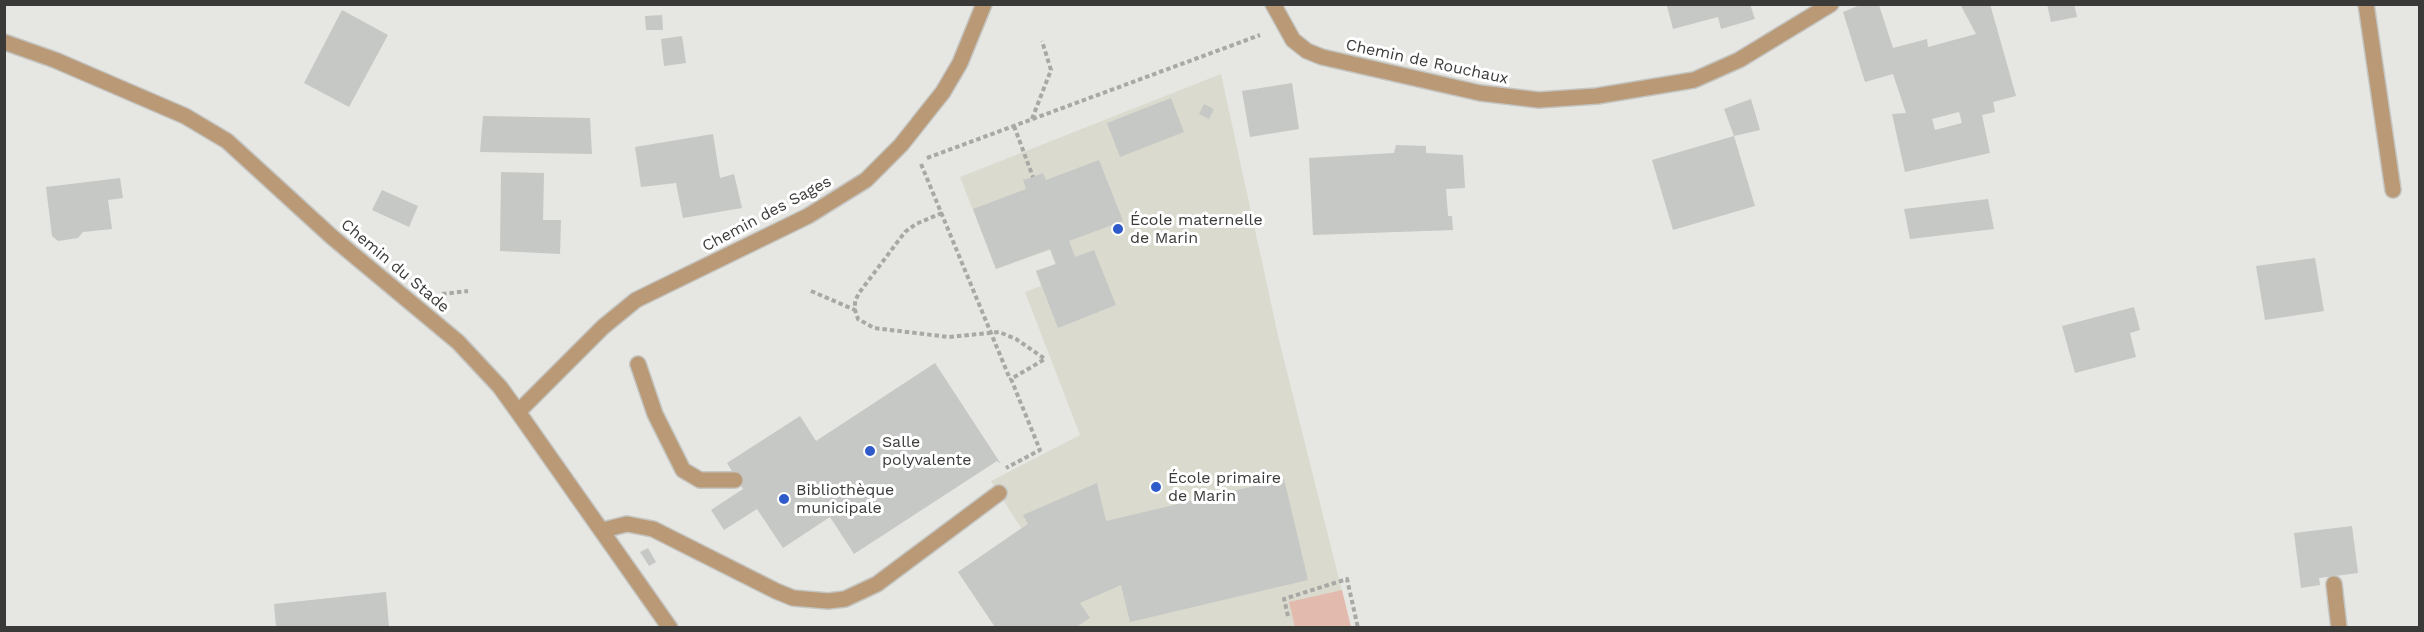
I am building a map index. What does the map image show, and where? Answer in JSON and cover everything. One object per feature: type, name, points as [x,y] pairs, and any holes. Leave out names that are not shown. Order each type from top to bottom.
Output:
[{"type":"street","name":"Chemin des Sages","points":[[519,412],[603,327],[636,300],[808,216],[866,180],[922,121],[943,92],[960,63],[984,4]]},
{"type":"street","name":"Chemin de Rouchaux","points":[[1273,4],[1283,26],[1293,40],[1307,51],[1322,57],[1480,93],[1539,100],[1568,99],[1670,85],[1717,71],[1832,4]]},
{"type":"street","points":[[2366,4],[2393,190]]},
{"type":"street","name":"Chemin du Stade","points":[[4,42],[55,60],[174,112],[227,141],[332,237],[458,342],[500,387],[519,412],[670,627]]},
{"type":"street","points":[[638,364],[655,414],[683,470],[700,480],[735,480]]},
{"type":"street","points":[[603,530],[627,524],[653,529],[793,598],[828,601],[845,599],[877,584],[999,493]]},
{"type":"street","points":[[2334,584],[2339,627]]},
{"type":"path","points":[[919,160],[1283,26]]},
{"type":"path","points":[[1032,119],[1051,70],[1042,41]]},
{"type":"path","points":[[1014,126],[1033,177]]},
{"type":"path","points":[[933,192],[1040,450]]},
{"type":"path","points":[[942,213],[916,224],[905,232],[859,292],[855,301],[858,319],[874,328],[949,337],[990,332],[1008,334],[1047,358],[1011,379]]},
{"type":"path","points":[[811,291],[855,310]]},
{"type":"path","points":[[1288,616],[1284,599],[1347,579],[1358,627]]},
{"type":"shaded area","points":[[1221,74],[1279,340],[1351,627],[995,627],[958,572],[1021,528],[991,481],[1080,435],[1025,292],[1041,286],[1036,271],[1055,264],[1050,250],[996,269],[960,177]]},
{"type":"shaded area","points":[[1342,590],[1351,627],[1295,627],[1289,602]]},
{"type":"building","points":[[1673,4],[1750,4],[1755,19],[1721,29],[1718,17],[1673,29],[1667,6]]},
{"type":"building","points":[[1960,4],[1990,4],[2016,96],[1993,102],[1995,112],[1982,115],[1990,153],[1905,172],[1892,114],[1906,113],[1893,74],[1865,82],[1843,12],[1860,5],[1879,5],[1893,48],[1927,39],[1928,47],[1976,34]],"holes":[[[1959,112],[1962,123],[1935,130],[1932,119]]]},
{"type":"building","points":[[2047,4],[2074,4],[2077,17],[2051,22]]},
{"type":"building","points":[[342,10],[388,35],[349,107],[304,83]]},
{"type":"building","points":[[662,15],[663,30],[646,30],[645,16]]},
{"type":"building","points":[[682,36],[686,63],[664,66],[661,39]]},
{"type":"building","points":[[1292,83],[1299,129],[1250,137],[1242,91]]},
{"type":"building","points":[[1171,98],[1184,132],[1120,157],[1107,123]]},
{"type":"building","points":[[1751,99],[1760,130],[1734,136],[1724,109]]},
{"type":"building","points":[[1204,104],[1214,109],[1209,119],[1199,114]]},
{"type":"building","points":[[483,116],[590,118],[592,154],[480,152]]},
{"type":"building","points":[[713,134],[720,178],[734,174],[742,208],[683,218],[676,183],[641,187],[635,147]]},
{"type":"building","points":[[1734,136],[1755,206],[1673,230],[1652,160]]},
{"type":"building","points":[[1396,145],[1426,146],[1426,153],[1463,155],[1465,188],[1446,189],[1448,216],[1452,216],[1453,230],[1313,235],[1309,158],[1394,153]]},
{"type":"building","points":[[1099,160],[1123,221],[1069,241],[1075,257],[1094,250],[1116,305],[1058,328],[1036,271],[1056,264],[1050,249],[996,269],[973,209],[1026,189],[1023,180],[1043,173],[1046,180]]},
{"type":"building","points":[[501,172],[544,173],[543,220],[561,220],[560,254],[500,251]]},
{"type":"building","points":[[120,178],[123,198],[108,200],[112,229],[83,232],[78,238],[58,241],[52,236],[46,187]]},
{"type":"building","points":[[382,190],[418,206],[409,227],[372,210]]},
{"type":"building","points":[[1988,199],[1994,229],[1910,239],[1904,209]]},
{"type":"building","points":[[2315,258],[2324,311],[2265,320],[2256,266]]},
{"type":"building","points":[[2134,307],[2140,330],[2130,333],[2136,357],[2075,373],[2062,326]]},
{"type":"building","name":"Salle polyvalente","points":[[935,363],[1001,464],[997,461],[854,554],[830,517],[783,548],[757,509],[724,530],[711,510],[743,489],[727,463],[800,416],[816,441]]},
{"type":"building","points":[[1284,479],[1308,580],[1130,622],[1121,585],[1080,603],[1090,618],[1076,627],[995,627],[958,572],[1028,524],[1023,515],[1097,483],[1106,521]]},
{"type":"building","points":[[2352,526],[2358,573],[2319,578],[2320,585],[2301,588],[2294,533]]},
{"type":"building","points":[[648,548],[656,562],[649,566],[640,552]]},
{"type":"building","points":[[386,592],[389,627],[276,627],[274,604]]},
{"type":"place","name":"École maternelle de Marin","points":[[1118,229]]},
{"type":"place","name":"Salle polyvalente","points":[[870,451]]},
{"type":"place","name":"École primaire de Marin","points":[[1156,487]]},
{"type":"place","name":"Bibliothèque municipale","points":[[784,499]]}]
